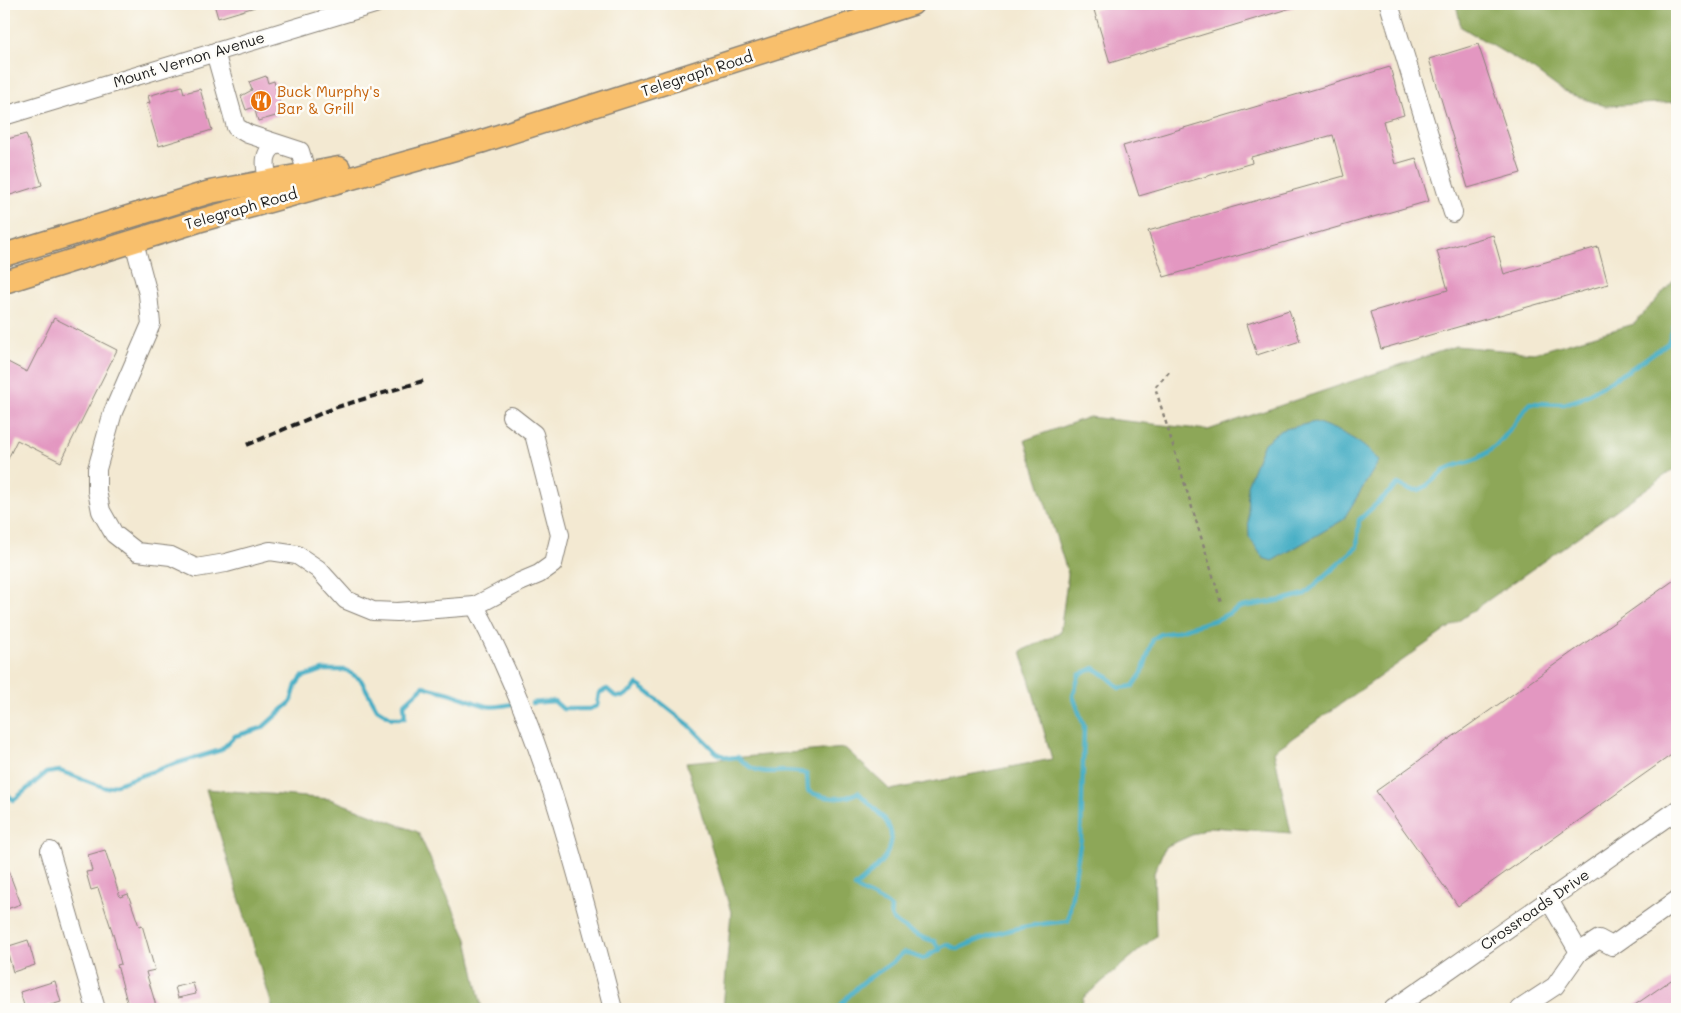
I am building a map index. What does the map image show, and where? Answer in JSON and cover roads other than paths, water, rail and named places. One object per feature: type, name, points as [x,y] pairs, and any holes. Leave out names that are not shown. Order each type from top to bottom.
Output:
[{"type":"main road","name":"Telegraph Road","points":[[4,282],[198,221],[480,142],[864,12],[912,4]]},
{"type":"main road","name":"Telegraph Road","points":[[4,255],[210,192],[480,142]]},
{"type":"main road","points":[[4,244],[48,242]]},
{"type":"street","name":"Mount Vernon Avenue","points":[[4,116],[375,4]]},
{"type":"street","points":[[1389,4],[1453,213]]},
{"type":"street","points":[[215,52],[236,127],[248,134],[300,151],[307,174]]},
{"type":"street","points":[[268,181],[265,161],[267,152],[278,144]]},
{"type":"street","points":[[134,242],[148,294],[151,324],[113,412],[97,469],[97,491],[101,511],[114,534],[137,552],[171,556],[196,568],[226,563],[270,550],[297,555],[318,569],[346,600],[373,611],[397,612],[475,606],[520,582],[540,574],[553,564],[560,534],[534,434],[511,416]]},
{"type":"street","points":[[475,606],[496,644],[535,735],[585,903],[613,1009]]},
{"type":"street","name":"Crossroads Drive","points":[[1393,1009],[1677,810]]},
{"type":"street","points":[[50,851],[96,1009]]},
{"type":"street","points":[[1549,900],[1579,952]]},
{"type":"street","points":[[1520,1009],[1555,986],[1579,952],[1599,939],[1612,946],[1677,900]]},
{"type":"water","points":[[1315,422],[1350,437],[1365,447],[1379,461],[1343,520],[1272,561],[1263,558],[1249,537],[1247,485],[1264,443],[1281,430]]},
{"type":"waterway","points":[[837,1009],[864,981],[892,963],[904,952],[923,959],[947,944],[957,949],[1011,930],[1068,921],[1081,838],[1084,726],[1073,696],[1079,675],[1094,668],[1108,677],[1119,688],[1133,686],[1142,673],[1153,639],[1161,634],[1218,619],[1241,607],[1283,600],[1305,594],[1357,547],[1359,520],[1398,484],[1414,490],[1420,489],[1447,469],[1480,457],[1502,440],[1530,403],[1564,404],[1580,399],[1632,368],[1668,343],[1677,319]]},
{"type":"waterway","points":[[4,792],[14,800],[46,773],[60,771],[106,788],[221,750],[235,736],[262,728],[291,702],[296,685],[302,677],[323,670],[346,670],[361,680],[377,709],[392,718],[405,718],[404,704],[424,686],[484,705],[512,704]]},
{"type":"waterway","points":[[532,703],[554,701],[563,709],[589,709],[597,706],[599,693],[607,689],[615,696],[623,697],[633,690],[637,684],[688,724],[717,753],[728,758],[738,757],[747,765],[763,771],[787,771],[807,774],[808,791],[820,796],[840,798],[858,792],[885,820],[890,830],[891,840],[889,849],[878,866],[855,887],[887,904],[891,908],[893,920],[917,935],[934,941],[940,950]]},
{"type":"railway","points":[[247,445],[334,408],[423,381]]},
{"type":"place","name":"Buck Murphy's Bar & Grill","points":[[261,101]]}]
